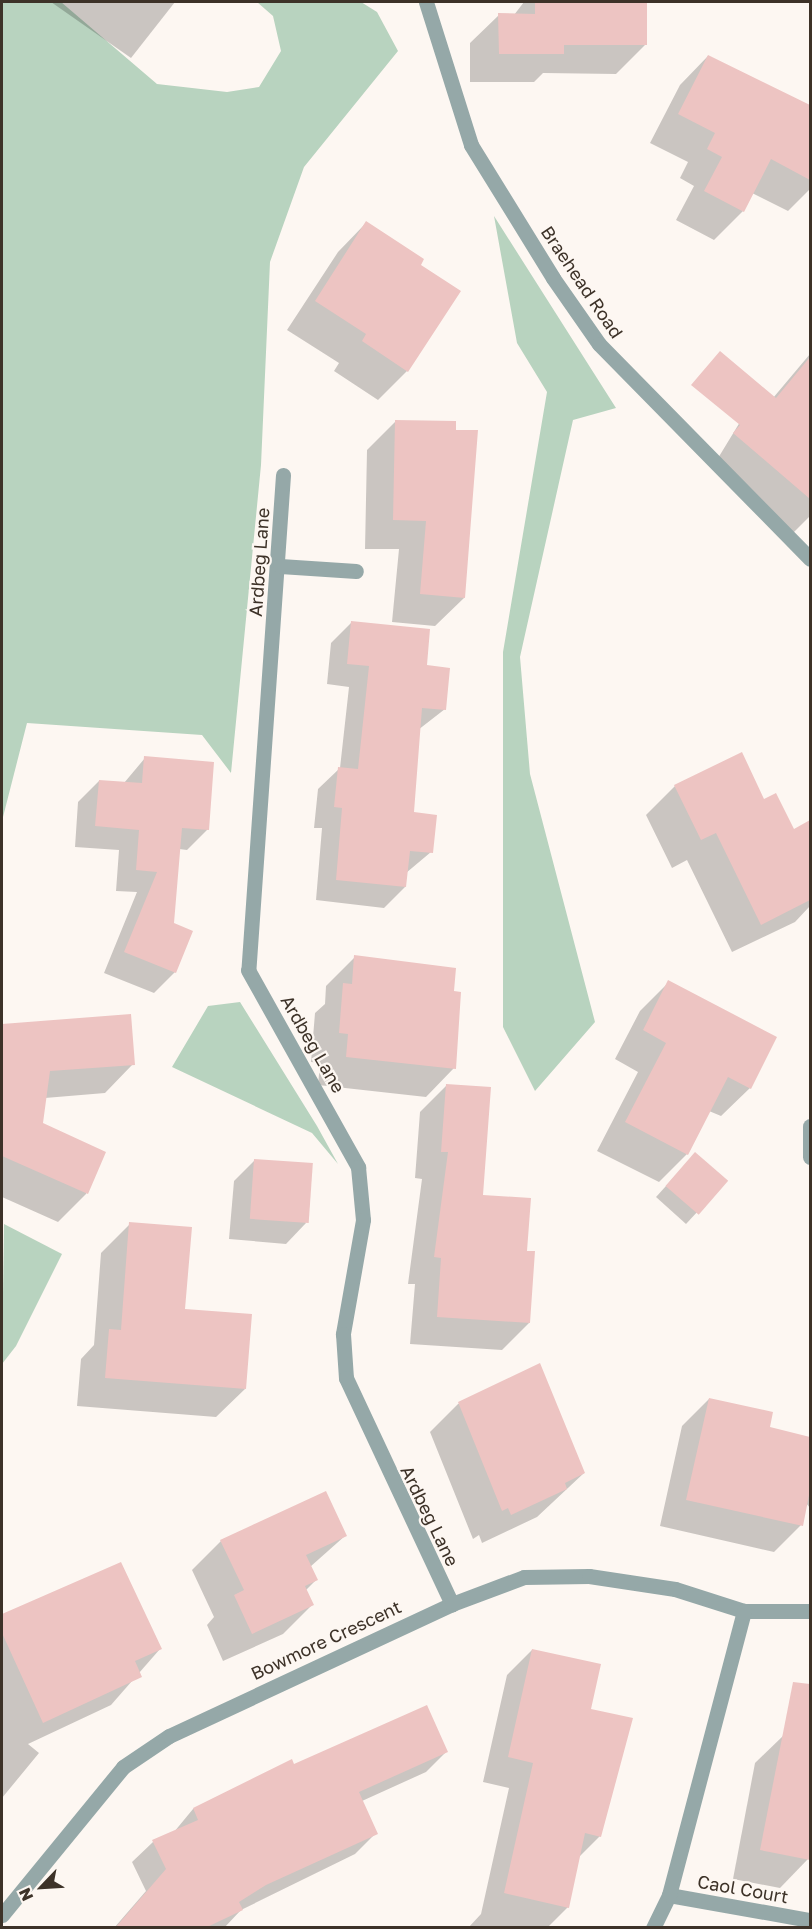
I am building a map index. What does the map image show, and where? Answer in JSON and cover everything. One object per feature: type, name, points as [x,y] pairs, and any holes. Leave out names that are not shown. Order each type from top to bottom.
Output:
[{"type":"street","name":"Braehead Road","points":[[426,2],[471,145],[553,278],[599,344],[810,559]]},
{"type":"street","name":"Ardbeg Lane","points":[[284,476],[280,566],[249,895],[248,970],[358,1167],[363,1220],[343,1334],[346,1378],[452,1604]]},
{"type":"street","points":[[280,566],[356,571]]},
{"type":"street","points":[[810,1126],[810,1157]]},
{"type":"street","name":"Bowmore Crescent","points":[[2,1915],[123,1767],[169,1736],[452,1604],[524,1577],[589,1576],[675,1589],[744,1611],[810,1611]]},
{"type":"street","points":[[653,1928],[669,1895],[744,1611]]},
{"type":"street","name":"Caol Court","points":[[669,1895],[810,1920]]},
{"type":"green space","points":[[2,2],[61,2],[157,84],[227,92],[259,87],[281,51],[273,16],[257,2],[361,2],[377,12],[398,51],[304,167],[270,262],[261,465],[231,773],[202,735],[27,723],[2,821]]},
{"type":"green space","points":[[494,216],[616,408],[573,420],[520,657],[530,774],[595,1022],[535,1091],[503,1027],[503,652],[547,392],[517,343]]},
{"type":"green space","points":[[240,1002],[338,1164],[312,1133],[172,1067],[208,1006]]},
{"type":"green space","points":[[4,1224],[62,1254],[16,1346],[2,1364]]},
{"type":"building","points":[[535,2],[647,2],[647,45],[564,45],[564,54],[499,54],[498,13],[535,14]]},
{"type":"building","points":[[708,55],[810,105],[810,180],[771,159],[744,212],[704,191],[722,157],[707,149],[715,133],[678,114]]},
{"type":"building","points":[[366,221],[424,259],[421,265],[461,291],[408,372],[362,341],[366,334],[315,301]]},
{"type":"building","points":[[720,351],[776,398],[810,357],[810,499],[733,433],[740,425],[691,385]]},
{"type":"building","points":[[395,420],[456,421],[456,430],[478,430],[465,598],[420,594],[426,521],[393,520]]},
{"type":"building","points":[[351,621],[430,629],[427,665],[450,668],[446,710],[422,708],[414,812],[437,815],[433,853],[410,851],[406,887],[336,880],[342,808],[334,807],[338,767],[358,769],[369,666],[347,664]]},
{"type":"building","points":[[742,752],[764,799],[776,793],[794,829],[810,820],[810,900],[761,925],[716,833],[701,840],[674,785]]},
{"type":"building","points":[[144,756],[214,762],[209,830],[182,828],[174,923],[193,931],[176,973],[124,952],[157,872],[136,870],[139,830],[95,826],[99,780],[142,783]]},
{"type":"building","points":[[354,955],[456,968],[454,991],[461,992],[456,1069],[346,1057],[348,1034],[339,1033],[343,983],[352,984]]},
{"type":"building","points":[[668,980],[777,1037],[751,1089],[728,1077],[688,1155],[625,1122],[666,1043],[643,1030]]},
{"type":"building","points":[[131,1014],[135,1065],[50,1071],[43,1123],[106,1152],[88,1194],[2,1156],[2,1024]]},
{"type":"building","points":[[446,1084],[491,1087],[483,1195],[531,1198],[527,1251],[535,1251],[530,1323],[437,1317],[441,1258],[434,1257],[448,1152],[441,1152]]},
{"type":"building","points":[[695,1152],[728,1181],[699,1215],[665,1186]]},
{"type":"building","points":[[254,1159],[313,1163],[309,1223],[250,1219]]},
{"type":"building","points":[[129,1222],[192,1227],[185,1309],[252,1314],[246,1389],[105,1378],[109,1329],[121,1330]]},
{"type":"building","points":[[540,1363],[585,1473],[565,1483],[567,1489],[511,1515],[508,1508],[502,1511],[458,1402]]},
{"type":"building","points":[[709,1398],[773,1412],[770,1427],[810,1437],[810,1490],[803,1526],[686,1500]]},
{"type":"building","points":[[326,1491],[347,1536],[306,1555],[318,1580],[305,1586],[314,1605],[252,1634],[234,1595],[244,1590],[220,1540]]},
{"type":"building","points":[[121,1562],[162,1649],[135,1661],[142,1677],[43,1723],[2,1633],[2,1614]]},
{"type":"building","points":[[532,1649],[601,1664],[591,1709],[633,1718],[601,1837],[585,1833],[569,1908],[504,1893],[533,1763],[508,1757]]},
{"type":"building","points":[[793,1682],[810,1684],[810,1860],[760,1850]]},
{"type":"building","points":[[427,1705],[448,1752],[359,1792],[378,1834],[266,1885],[239,1902],[243,1910],[205,1928],[115,1928],[166,1869],[152,1840],[198,1820],[193,1808],[292,1759],[294,1764]]}]
